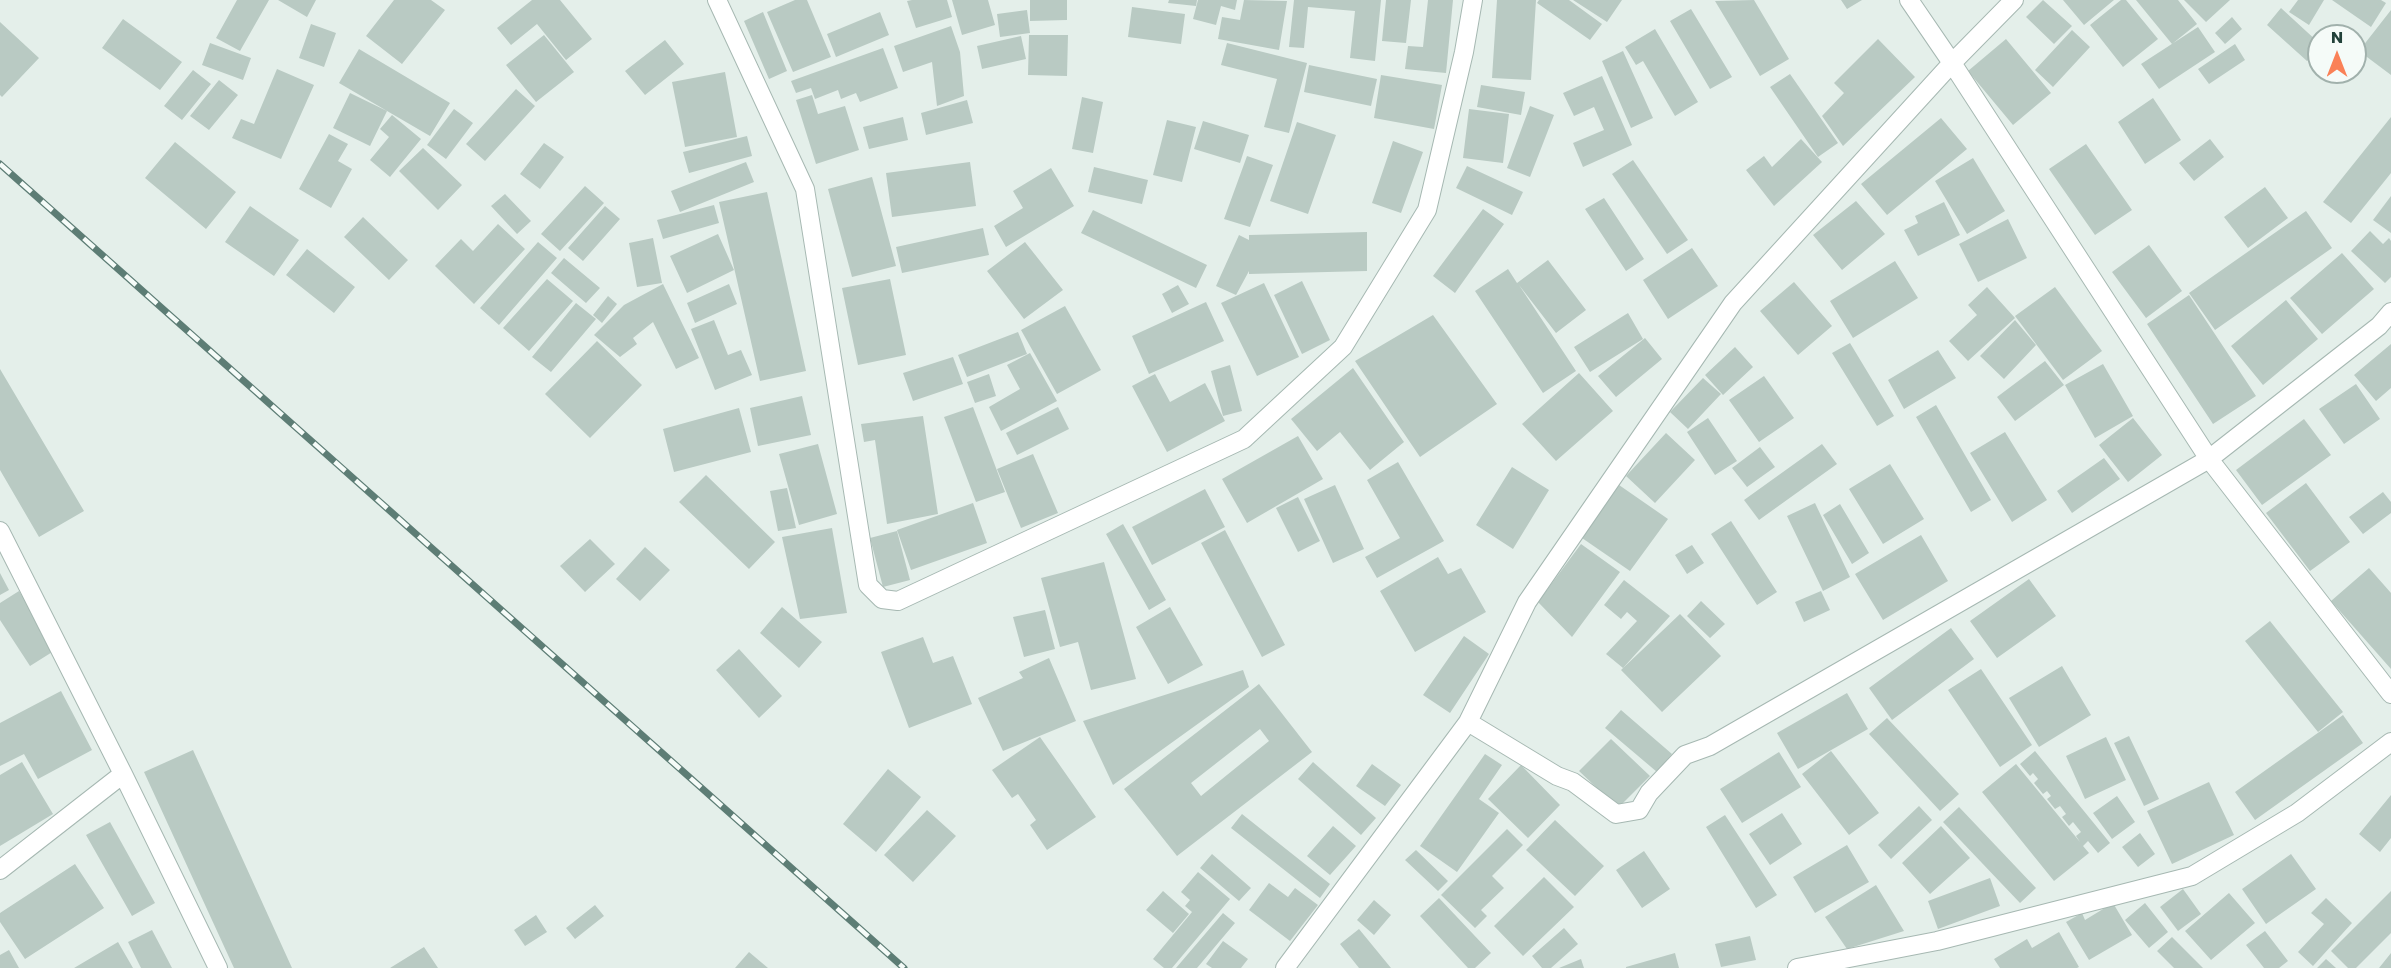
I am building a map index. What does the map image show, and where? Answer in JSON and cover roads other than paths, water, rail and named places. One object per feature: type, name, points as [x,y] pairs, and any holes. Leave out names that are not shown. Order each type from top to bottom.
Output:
[{"type":"street","points":[[717,0],[805,189],[868,585],[882,599],[898,601],[1244,439],[1343,347],[1427,210],[1464,52],[1473,0]]},
{"type":"street","points":[[1909,0],[2209,459],[2391,694]]},
{"type":"street","points":[[1285,968],[1468,722],[1527,602],[1733,303],[1952,63],[2014,0]]},
{"type":"street","points":[[1468,722],[1557,776],[1573,782],[1616,814],[1639,810],[1649,793],[1685,755],[1710,746],[2209,459],[2379,326],[2391,312]]},
{"type":"street","points":[[0,531],[218,968]]},
{"type":"street","points":[[1797,968],[1937,941],[2192,876],[2297,813],[2391,742]]},
{"type":"street","points":[[0,870],[123,774]]},
{"type":"railway","points":[[0,164],[904,968]]}]
